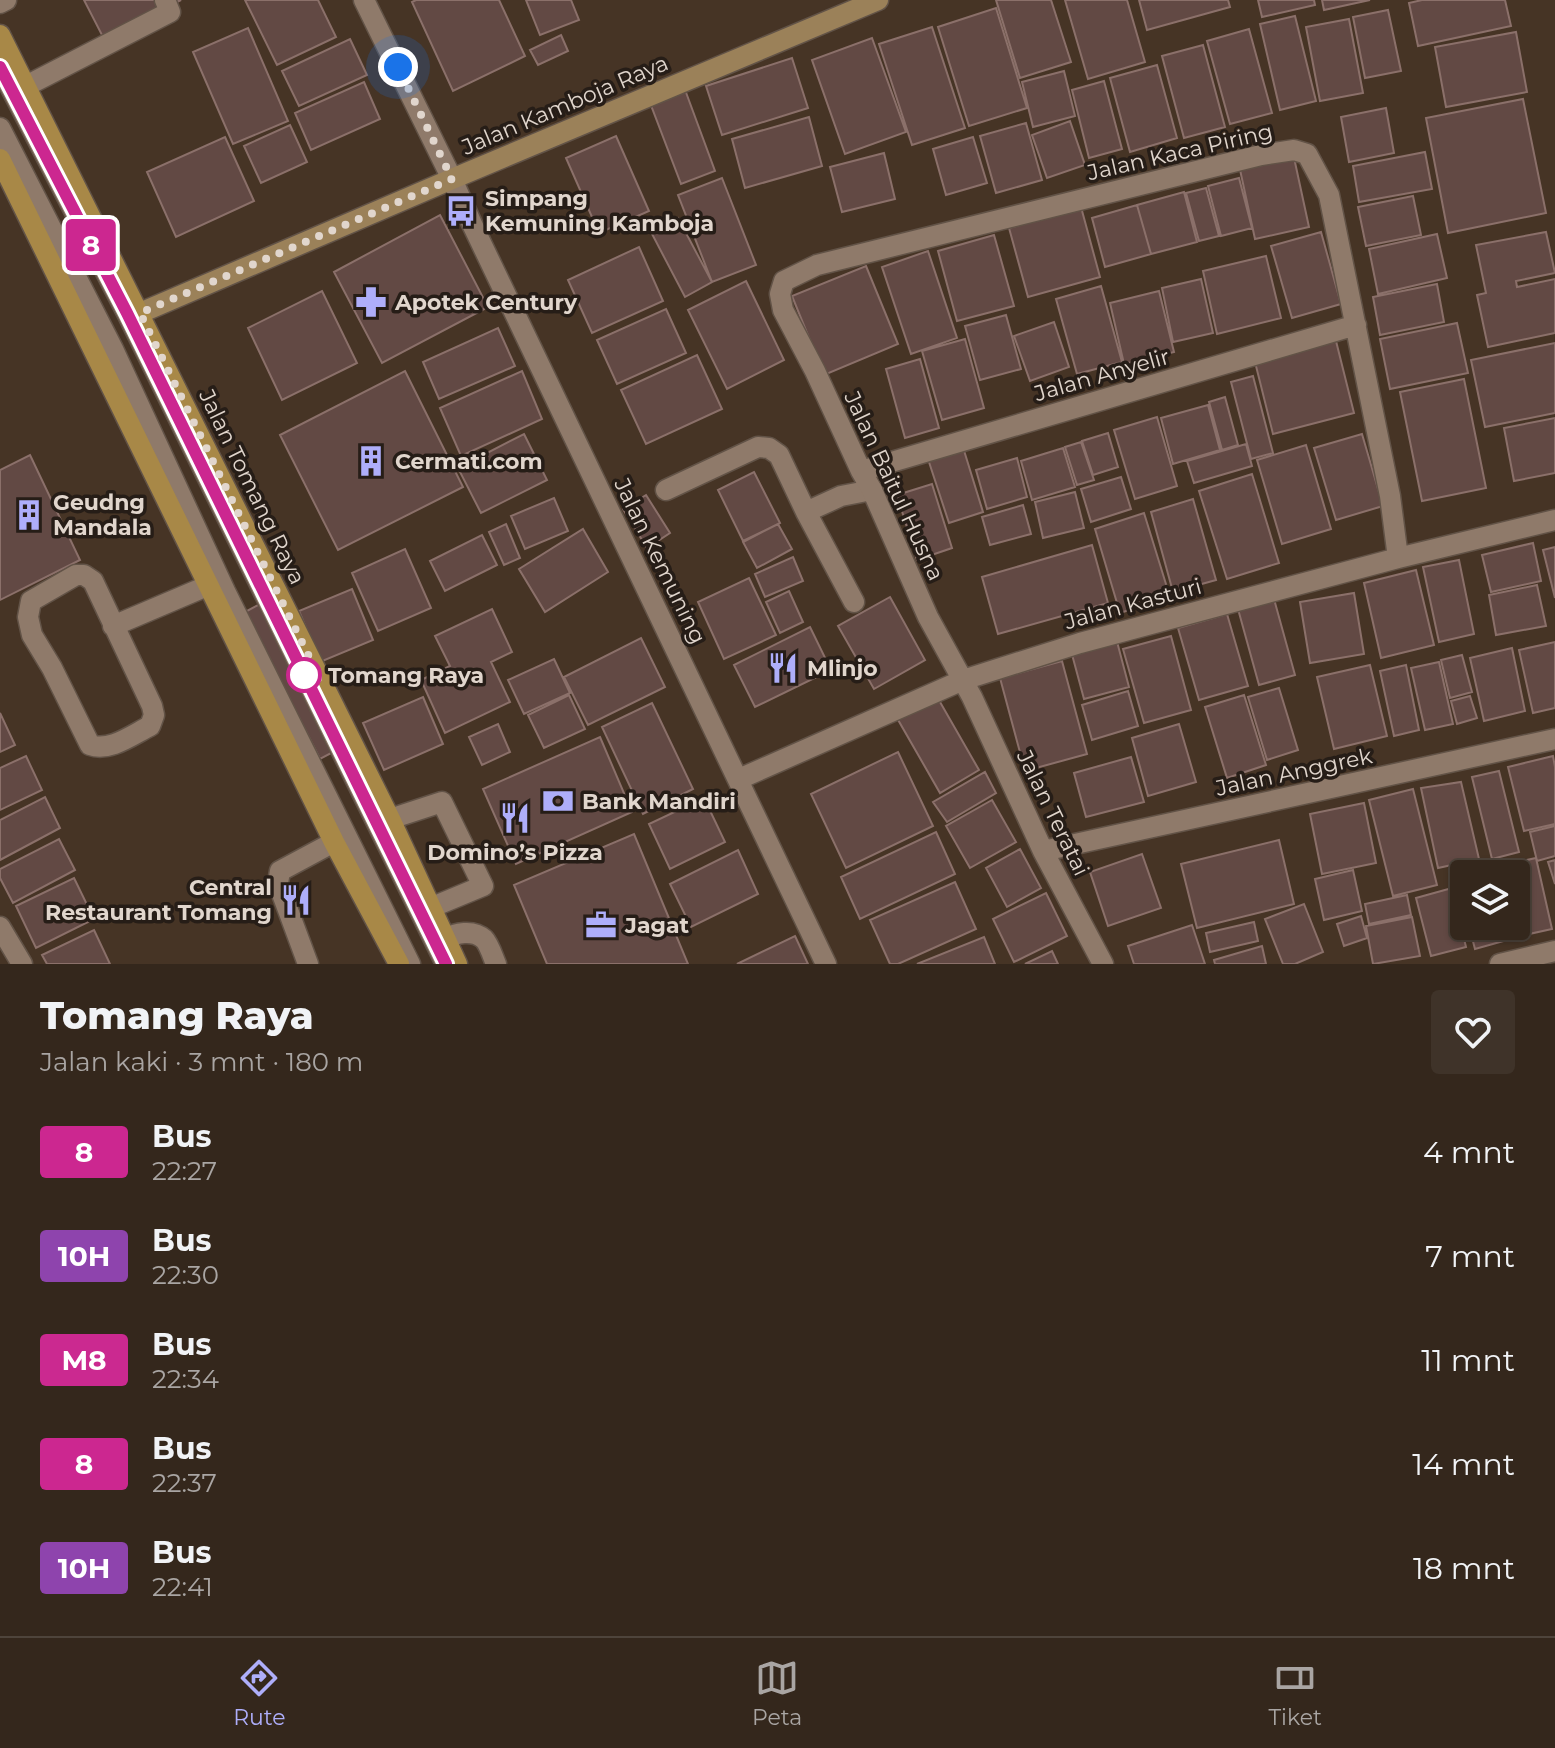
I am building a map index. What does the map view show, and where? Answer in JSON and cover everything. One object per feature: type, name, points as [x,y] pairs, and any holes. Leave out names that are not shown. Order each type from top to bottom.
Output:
[{"type":"main road","name":"Jalan Tomang Raya","points":[[0,35],[390,819],[457,964]]},
{"type":"main road","points":[[0,159],[207,586],[334,842],[399,964]]},
{"type":"street","points":[[0,3],[6,0]]},
{"type":"street","points":[[26,86],[170,12],[165,0]]},
{"type":"street","name":"Jalan Kemuning","points":[[364,0],[826,964]]},
{"type":"street","name":"Jalan Kamboja Raya","points":[[140,313],[878,0]]},
{"type":"street","points":[[0,67],[127,313],[446,964]]},
{"type":"street","points":[[0,128],[113,349],[225,591],[410,964]]},
{"type":"street","name":"Jalan Kaca Piring","points":[[783,310],[780,294],[784,281],[817,265],[1261,155],[1294,150],[1307,154],[1329,195],[1390,496],[1398,558]]},
{"type":"street","name":"Jalan Baitul Husna","points":[[783,310],[872,490],[928,617],[963,680]]},
{"type":"street","name":"Jalan Anyelir","points":[[861,471],[1356,325]]},
{"type":"street","points":[[666,490],[758,447],[769,448],[779,455],[854,602]]},
{"type":"street","points":[[806,512],[841,496],[872,490]]},
{"type":"street","name":"Jalan Kasturi","points":[[739,779],[963,680],[1080,643],[1398,558],[1555,520]]},
{"type":"street","points":[[76,575],[84,575],[93,581],[113,626],[154,715],[150,726],[112,745],[98,747],[90,745],[32,635],[28,617],[31,601],[76,575]]},
{"type":"street","points":[[113,626],[207,586]]},
{"type":"street","name":"Jalan Teratai","points":[[963,680],[1043,851],[1103,964]]},
{"type":"street","name":"Jalan Anggrek","points":[[1043,851],[1555,739]]},
{"type":"street","points":[[390,819],[442,802],[483,886],[430,908]]},
{"type":"street","points":[[308,964],[278,877],[280,871],[334,842]]},
{"type":"street","points":[[445,939],[454,934],[472,933],[484,939],[496,964]]},
{"type":"street","points":[[2,935],[22,964]]},
{"type":"street","points":[[1500,964],[1555,951]]},
{"type":"building","points":[[84,0],[181,0],[104,39]]},
{"type":"building","points":[[245,0],[318,0],[336,37],[277,65]]},
{"type":"building","points":[[499,0],[525,56],[453,91],[412,2]]},
{"type":"building","points":[[526,0],[571,0],[579,20],[540,35]]},
{"type":"building","points":[[996,0],[1051,0],[1071,62],[1020,78]]},
{"type":"building","points":[[1065,0],[1127,0],[1145,62],[1088,79]]},
{"type":"building","points":[[1139,0],[1228,0],[1230,7],[1147,30]]},
{"type":"building","points":[[1258,0],[1314,0],[1315,5],[1262,17]]},
{"type":"building","points":[[1322,0],[1370,0],[1324,10]]},
{"type":"building","points":[[1422,0],[1505,0],[1511,26],[1418,46],[1409,3]]},
{"type":"building","points":[[996,8],[1027,108],[969,126],[938,27]]},
{"type":"building","points":[[1388,10],[1401,71],[1365,78],[1353,17]]},
{"type":"building","points":[[1295,16],[1316,101],[1280,110],[1260,24]]},
{"type":"building","points":[[1349,19],[1363,93],[1320,101],[1306,27]]},
{"type":"building","points":[[932,27],[965,128],[912,145],[879,44]]},
{"type":"building","points":[[248,28],[288,121],[233,144],[193,52]]},
{"type":"building","points":[[1249,29],[1272,113],[1230,124],[1207,41]]},
{"type":"building","points":[[1516,32],[1527,92],[1446,107],[1435,47]]},
{"type":"building","points":[[561,35],[568,51],[538,65],[530,50]]},
{"type":"building","points":[[872,38],[906,132],[845,154],[812,60]]},
{"type":"building","points":[[350,39],[367,75],[299,106],[282,71]]},
{"type":"building","points":[[1203,45],[1225,127],[1184,138],[1162,56]]},
{"type":"building","points":[[792,58],[808,108],[722,135],[706,86]]},
{"type":"building","points":[[1157,65],[1177,138],[1130,152],[1110,78]]},
{"type":"building","points":[[1064,71],[1075,116],[1033,127],[1022,82]]},
{"type":"building","points":[[1104,81],[1122,149],[1089,158],[1072,90]]},
{"type":"building","points":[[364,82],[380,119],[311,150],[295,113]]},
{"type":"building","points":[[684,87],[715,171],[681,184],[649,100]]},
{"type":"building","points":[[1523,99],[1546,213],[1448,233],[1426,118]]},
{"type":"building","points":[[1386,108],[1394,153],[1349,162],[1341,117]]},
{"type":"building","points":[[809,117],[822,166],[745,188],[732,139]]},
{"type":"building","points":[[1070,121],[1085,165],[1047,178],[1032,135]]},
{"type":"building","points":[[1026,123],[1042,180],[996,193],[980,136]]},
{"type":"building","points":[[290,125],[307,162],[261,183],[244,146]]},
{"type":"building","points":[[616,136],[649,211],[599,233],[566,158]]},
{"type":"building","points":[[225,137],[254,201],[176,237],[147,172]]},
{"type":"building","points":[[973,137],[987,183],[946,195],[933,149]]},
{"type":"building","points":[[1425,152],[1432,189],[1359,202],[1353,166]]},
{"type":"building","points":[[884,153],[895,199],[842,212],[830,167]]},
{"type":"building","points":[[1293,153],[1309,227],[1255,239],[1239,165]]},
{"type":"building","points":[[722,178],[756,265],[712,282],[678,195]]},
{"type":"building","points":[[1239,178],[1252,228],[1221,236],[1208,186]]},
{"type":"building","points":[[1206,188],[1219,236],[1199,241],[1186,193]]},
{"type":"building","points":[[1184,192],[1197,242],[1151,254],[1137,205]]},
{"type":"building","points":[[1413,196],[1421,235],[1366,246],[1358,207]]},
{"type":"building","points":[[1137,205],[1151,254],[1105,267],[1092,218]]},
{"type":"building","points":[[1081,207],[1100,277],[1028,297],[1009,228]]},
{"type":"building","points":[[440,215],[488,307],[382,363],[334,272]]},
{"type":"building","points":[[678,218],[712,282],[685,297],[651,232]]},
{"type":"building","points":[[1321,232],[1341,304],[1292,318],[1271,246]]},
{"type":"building","points":[[1546,232],[1555,273],[1516,281],[1517,287],[1555,279],[1555,333],[1488,347],[1477,295],[1486,293],[1476,245]]},
{"type":"building","points":[[1437,234],[1447,278],[1378,294],[1369,249]]},
{"type":"building","points":[[994,235],[1014,306],[957,321],[938,251]]},
{"type":"building","points":[[639,247],[663,301],[592,333],[568,280]]},
{"type":"building","points":[[928,251],[957,338],[911,354],[882,267]]},
{"type":"building","points":[[1266,256],[1281,318],[1217,334],[1203,271]]},
{"type":"building","points":[[866,266],[898,344],[824,375],[792,296]]},
{"type":"building","points":[[1201,279],[1213,333],[1173,342],[1162,288]]},
{"type":"building","points":[[746,281],[784,360],[727,389],[688,310]]},
{"type":"building","points":[[1437,284],[1444,322],[1380,335],[1373,297]]},
{"type":"building","points":[[1101,286],[1122,362],[1077,374],[1056,299]]},
{"type":"building","points":[[322,291],[357,363],[282,400],[248,328]]},
{"type":"building","points":[[1159,291],[1174,352],[1124,364],[1110,303]]},
{"type":"building","points":[[666,309],[686,353],[617,384],[597,340]]},
{"type":"building","points":[[1006,315],[1021,369],[980,380],[965,326]]},
{"type":"building","points":[[1054,322],[1069,367],[1030,381],[1014,336]]},
{"type":"building","points":[[1457,323],[1468,373],[1390,389],[1380,339]]},
{"type":"building","points":[[498,328],[515,366],[439,399],[423,362]]},
{"type":"building","points":[[965,339],[984,408],[942,420],[922,351]]},
{"type":"building","points":[[1336,341],[1354,413],[1273,434],[1255,362]]},
{"type":"building","points":[[1555,343],[1555,413],[1485,427],[1471,360]]},
{"type":"building","points":[[697,355],[722,409],[646,444],[621,390]]},
{"type":"building","points":[[920,359],[939,428],[905,438],[886,369]]},
{"type":"building","name":"Cermati.com","points":[[405,371],[463,487],[338,550],[280,435]]},
{"type":"building","points":[[522,371],[542,419],[461,456],[440,408]]},
{"type":"building","points":[[1253,376],[1273,453],[1251,459],[1231,382]]},
{"type":"building","points":[[1464,379],[1486,488],[1422,501],[1400,392]]},
{"type":"building","points":[[1225,397],[1238,445],[1222,450],[1209,402]]},
{"type":"building","points":[[1208,405],[1220,450],[1173,464],[1161,418]]},
{"type":"building","points":[[1157,417],[1177,486],[1135,499],[1114,430]]},
{"type":"building","points":[[1555,418],[1555,473],[1514,481],[1504,428]]},
{"type":"building","points":[[1108,433],[1118,467],[1093,475],[1082,441]]},
{"type":"building","points":[[524,434],[547,480],[481,513],[458,468]]},
{"type":"building","points":[[1362,434],[1383,506],[1336,520],[1314,448]]},
{"type":"building","points":[[1081,442],[1094,480],[1077,485],[1065,447]]},
{"type":"building","points":[[962,444],[983,512],[949,523],[927,456]]},
{"type":"building","points":[[1246,444],[1252,466],[1194,483],[1187,461]]},
{"type":"building","points":[[1306,445],[1331,529],[1282,544],[1257,460]]},
{"type":"building","points":[[1063,448],[1075,487],[1032,500],[1021,461]]},
{"type":"building","name":"Geudng Mandala","points":[[30,455],[80,560],[0,600],[0,470]]},
{"type":"building","points":[[1017,458],[1027,497],[987,509],[976,470]]},
{"type":"building","points":[[754,472],[780,523],[743,541],[718,490]]},
{"type":"building","points":[[1252,474],[1279,563],[1227,579],[1199,491]]},
{"type":"building","points":[[1121,477],[1131,509],[1091,522],[1081,489]]},
{"type":"building","points":[[932,484],[952,548],[917,560],[897,495]]},
{"type":"building","points":[[1075,492],[1084,528],[1043,538],[1035,502]]},
{"type":"building","points":[[646,495],[670,533],[647,548],[623,509]]},
{"type":"building","points":[[554,498],[568,531],[525,549],[511,516]]},
{"type":"building","points":[[1193,499],[1216,580],[1173,592],[1151,512]]},
{"type":"building","points":[[1023,505],[1031,534],[990,545],[982,517]]},
{"type":"building","points":[[1144,513],[1170,597],[1120,613],[1095,529]]},
{"type":"building","points":[[506,524],[520,558],[504,565],[489,532]]},
{"type":"building","points":[[778,524],[792,549],[757,568],[743,542]]},
{"type":"building","points":[[583,529],[608,572],[545,612],[519,569]]},
{"type":"building","points":[[482,535],[497,565],[445,591],[430,561]]},
{"type":"building","points":[[1533,543],[1541,581],[1491,592],[1482,555]]},
{"type":"building","points":[[1092,545],[1108,603],[998,634],[982,577]]},
{"type":"building","points":[[1555,547],[1555,598],[1543,550]]},
{"type":"building","points":[[405,549],[431,608],[378,631],[352,573]]},
{"type":"building","points":[[793,557],[803,581],[765,597],[755,574]]},
{"type":"building","points":[[1459,560],[1474,634],[1439,642],[1423,567]]},
{"type":"building","points":[[1416,570],[1434,645],[1381,658],[1364,583]]},
{"type":"building","points":[[749,578],[776,635],[724,659],[698,602]]},
{"type":"building","points":[[1537,585],[1546,626],[1496,635],[1489,595]]},
{"type":"building","points":[[352,589],[373,640],[320,662],[299,611]]},
{"type":"building","points":[[789,591],[803,622],[780,633],[766,602]]},
{"type":"building","points":[[1354,593],[1364,654],[1310,663],[1300,602]]},
{"type":"building","points":[[890,597],[925,660],[874,689],[838,626]]},
{"type":"building","points":[[1274,599],[1295,675],[1259,685],[1238,609]]},
{"type":"building","points":[[260,604],[335,751],[320,759],[245,612]]},
{"type":"building","points":[[492,609],[512,652],[491,662],[510,702],[445,733],[421,680],[450,666],[435,636]]},
{"type":"building","points":[[1227,614],[1248,686],[1199,700],[1178,628]]},
{"type":"building","name":"Mlinjo","points":[[810,627],[831,670],[755,707],[734,665]]},
{"type":"building","points":[[1115,634],[1129,687],[1084,699],[1070,647]]},
{"type":"building","points":[[1171,636],[1191,710],[1144,723],[1123,649]]},
{"type":"building","points":[[641,638],[665,687],[588,725],[564,677]]},
{"type":"building","points":[[1555,642],[1555,708],[1533,713],[1519,650]]},
{"type":"building","points":[[1512,648],[1525,711],[1484,721],[1470,658]]},
{"type":"building","points":[[1462,655],[1472,692],[1450,698],[1441,660]]},
{"type":"building","points":[[554,659],[570,693],[524,714],[508,680]]},
{"type":"building","points":[[1062,661],[1087,754],[1025,771],[1000,678]]},
{"type":"building","points":[[1439,662],[1453,724],[1425,730],[1411,668]]},
{"type":"building","points":[[1370,665],[1387,736],[1334,749],[1317,677]]},
{"type":"building","points":[[1406,665],[1419,730],[1394,736],[1380,671]]},
{"type":"building","points":[[1279,688],[1298,750],[1267,760],[1248,697]]},
{"type":"building","points":[[1128,691],[1138,726],[1092,740],[1082,705]]},
{"type":"building","points":[[569,695],[585,729],[544,748],[528,715]]},
{"type":"building","points":[[936,695],[979,770],[940,793],[897,718]]},
{"type":"building","points":[[1244,695],[1266,765],[1227,778],[1205,707]]},
{"type":"building","points":[[1470,696],[1477,718],[1457,724],[1451,701]]},
{"type":"building","points":[[423,697],[443,744],[384,770],[363,723]]},
{"type":"building","points":[[652,703],[693,789],[643,814],[602,727]]},
{"type":"building","points":[[0,713],[15,745],[0,752]]},
{"type":"building","points":[[498,724],[510,752],[482,765],[469,737]]},
{"type":"building","points":[[1179,724],[1196,782],[1148,796],[1132,738]]},
{"type":"building","name":"Bank Mandiri","points":[[600,737],[632,812],[516,864],[483,789]]},
{"type":"building","points":[[898,752],[933,826],[846,868],[811,794]]},
{"type":"building","points":[[26,756],[42,790],[0,810],[0,768]]},
{"type":"building","points":[[1553,756],[1555,824],[1524,831],[1508,767]]},
{"type":"building","points":[[1131,757],[1144,802],[1086,817],[1074,773]]},
{"type":"building","points":[[1499,771],[1519,852],[1492,859],[1472,777]]},
{"type":"building","points":[[985,772],[996,793],[947,822],[933,802]]},
{"type":"building","points":[[1461,782],[1479,859],[1450,860],[1450,865],[1438,868],[1421,788]]},
{"type":"building","points":[[1413,789],[1437,885],[1393,896],[1369,800]]},
{"type":"building","points":[[45,797],[60,828],[0,860],[0,820]]},
{"type":"building","points":[[704,798],[725,842],[670,869],[649,824]]},
{"type":"building","points":[[992,800],[1016,842],[970,868],[946,826]]},
{"type":"building","points":[[1364,803],[1376,863],[1322,874],[1310,814]]},
{"type":"building","points":[[1555,826],[1555,856],[1537,861],[1530,832]]},
{"type":"building","points":[[936,832],[955,874],[860,919],[841,877]]},
{"type":"building","name":"Jagat","points":[[634,834],[688,964],[547,964],[514,885]]},
{"type":"building","points":[[59,839],[75,870],[13,903],[0,878],[0,869]]},
{"type":"building","points":[[1279,840],[1294,904],[1197,928],[1181,864]]},
{"type":"building","points":[[1020,849],[1041,888],[1007,907],[986,868]]},
{"type":"building","points":[[738,850],[758,894],[691,927],[670,884]]},
{"type":"building","points":[[1142,854],[1161,908],[1108,926],[1090,872]]},
{"type":"building","points":[[1536,858],[1552,929],[1530,934],[1530,860],[1527,860]]},
{"type":"building","points":[[1555,860],[1555,884],[1548,862]]},
{"type":"building","points":[[1353,870],[1362,911],[1324,920],[1315,879]]},
{"type":"building","points":[[74,878],[94,919],[36,948],[16,906]]},
{"type":"building","points":[[955,882],[976,929],[898,964],[890,964],[870,920]]},
{"type":"building","points":[[1450,889],[1450,940],[1464,940],[1466,947],[1431,956],[1416,898]]},
{"type":"building","points":[[1046,893],[1067,936],[1014,962],[993,919]]},
{"type":"building","points":[[1407,895],[1411,915],[1369,924],[1365,904]]},
{"type":"building","points":[[1304,904],[1323,952],[1295,964],[1283,964],[1265,919]]},
{"type":"building","points":[[1361,916],[1367,938],[1344,946],[1337,924]]},
{"type":"building","points":[[1412,917],[1420,956],[1373,964],[1366,926]]},
{"type":"building","points":[[1254,922],[1258,941],[1210,952],[1206,933]]},
{"type":"building","points":[[1192,925],[1205,964],[1134,964],[1128,946]]},
{"type":"building","points":[[94,930],[110,964],[47,964],[42,955]]},
{"type":"building","points":[[795,936],[808,964],[737,964]]},
{"type":"building","points":[[984,937],[995,964],[917,964]]},
{"type":"building","points":[[1473,940],[1507,940],[1475,949]]},
{"type":"building","points":[[1262,946],[1266,964],[1215,964],[1214,960]]},
{"type":"building","points":[[1052,951],[1058,964],[1025,964]]},
{"type":"bus line","name":"8","points":[[0,67],[127,313],[446,964]]},
{"type":"place","name":"Simpang Kemuning Kamboja","points":[[461,211]]},
{"type":"place","name":"Apotek Century","points":[[371,302]]},
{"type":"place","name":"Cermati.com","points":[[371,461]]},
{"type":"place","name":"Geudng Mandala","points":[[29,515]]},
{"type":"place","name":"Mlinjo","points":[[783,668]]},
{"type":"place","name":"Tomang Raya","points":[[304,675]]},
{"type":"place","name":"Bank Mandiri","points":[[558,801]]},
{"type":"place","name":"Domino’s Pizza","points":[[515,818]]},
{"type":"place","name":"Central Restaurant Tomang","points":[[296,900]]},
{"type":"place","name":"Jagat","points":[[601,925]]},
{"type":"route","points":[[304,675],[320,679],[140,313],[452,179],[398,67]]}]
